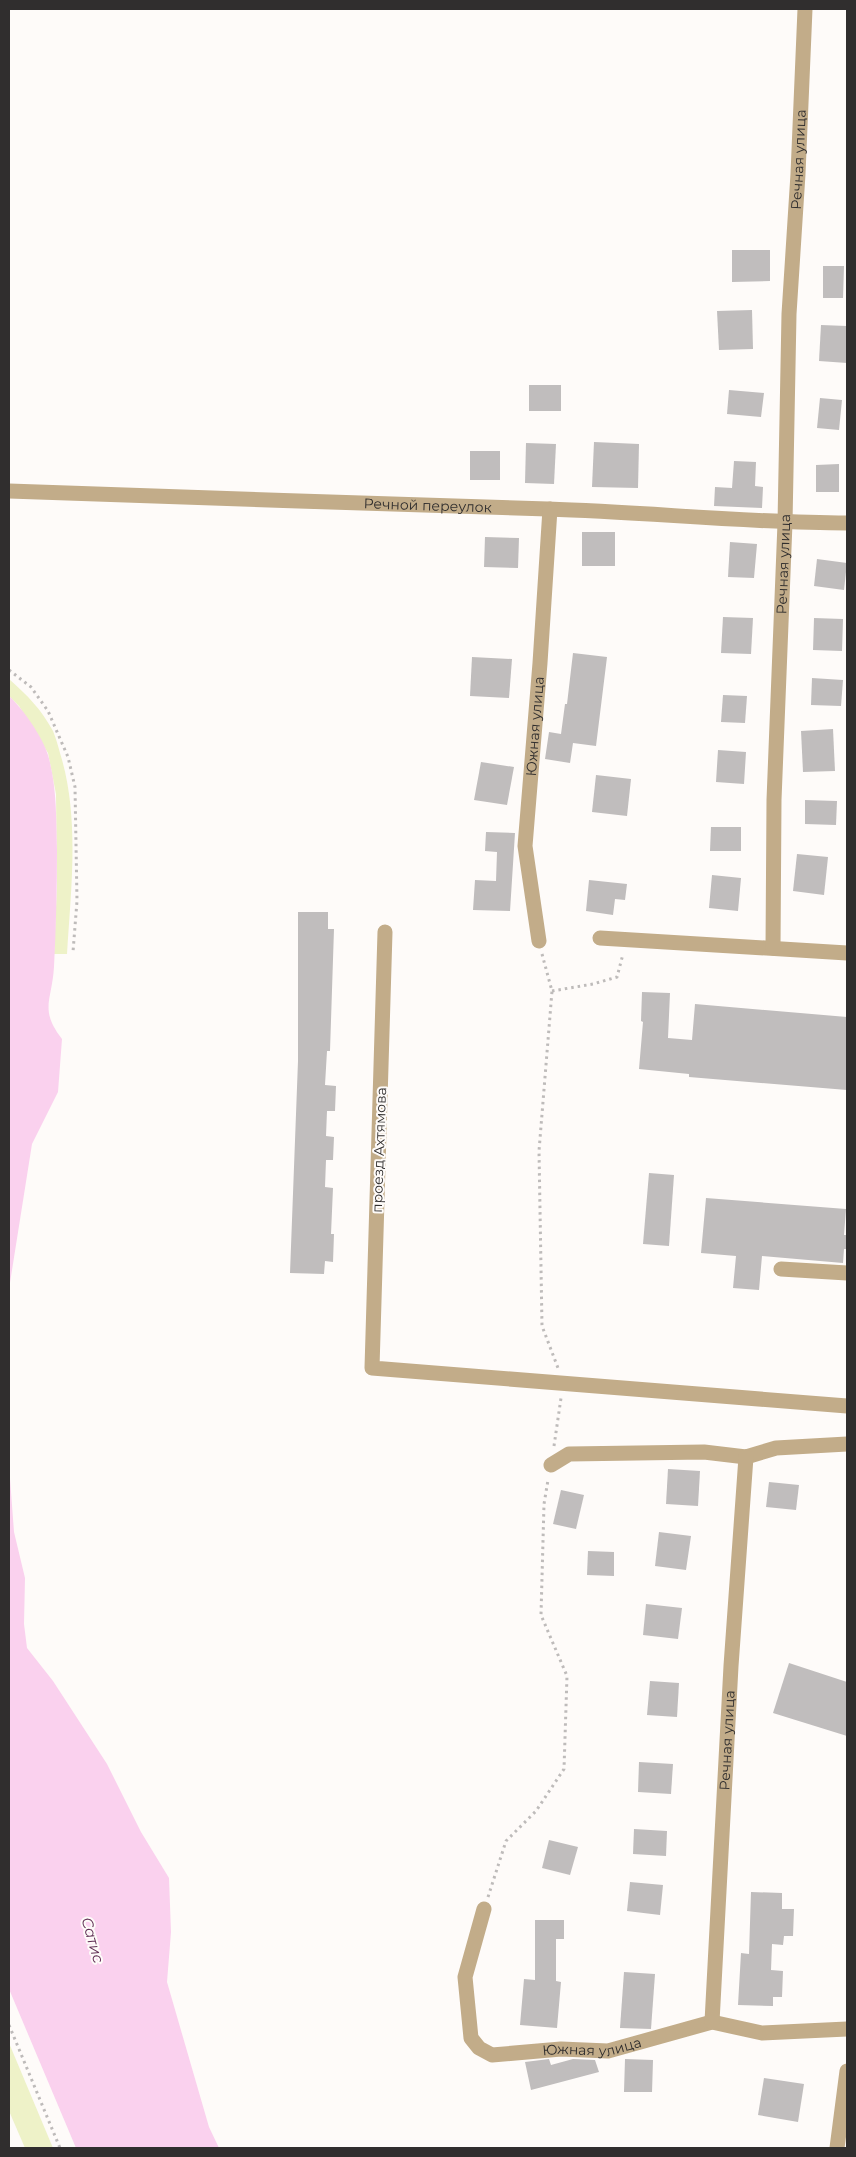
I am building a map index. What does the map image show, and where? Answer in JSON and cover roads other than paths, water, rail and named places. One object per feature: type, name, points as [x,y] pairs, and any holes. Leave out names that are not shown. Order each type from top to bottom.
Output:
[{"type":"street","name":"Речная улица","points":[[773,948],[774,800],[785,523],[789,314],[798,174],[805,9]]},
{"type":"street","name":"Речной переулок","points":[[9,490],[459,508],[550,509],[785,523],[847,523]]},
{"type":"street","name":"Южная улица","points":[[539,942],[525,846],[550,509]]},
{"type":"street","name":"проезд Ахтямова","points":[[386,932],[372,1368],[847,1406]]},
{"type":"street","points":[[600,938],[847,954]]},
{"type":"street","points":[[781,1269],[847,1272]]},
{"type":"street","points":[[551,1464],[569,1454],[704,1452],[746,1457],[776,1448],[847,1444]]},
{"type":"street","name":"Речная улица","points":[[712,2022],[731,1666],[746,1457]]},
{"type":"street","name":"Южная улица","points":[[484,1909],[466,1977],[471,2038],[479,2048],[492,2055],[561,2049],[608,2051],[712,2022],[762,2033],[847,2029]]},
{"type":"street","points":[[837,2148],[847,2070]]},
{"type":"water","points":[[9,696],[37,731],[48,755],[55,790],[57,894],[54,967],[49,1012],[55,1029],[62,1039],[58,1092],[32,1144],[9,1289]]},
{"type":"water","name":"Сатис","points":[[9,1465],[14,1532],[25,1578],[24,1624],[27,1648],[53,1681],[107,1764],[141,1832],[169,1878],[171,1932],[167,1982],[209,2127],[219,2148],[76,2148],[9,1989]]}]
